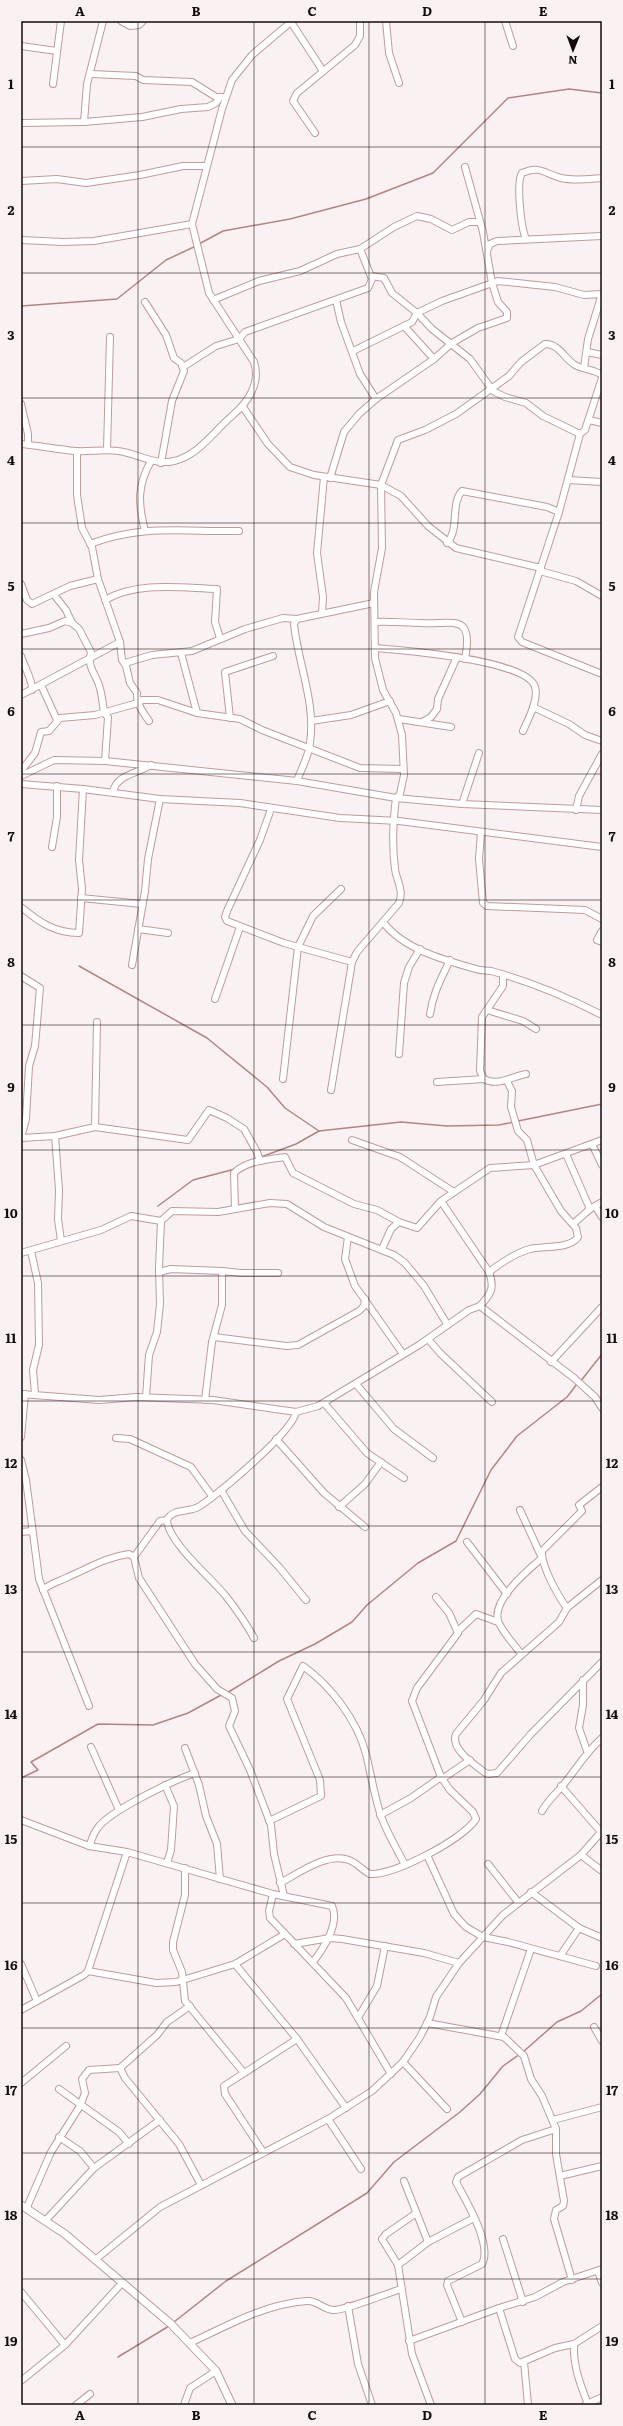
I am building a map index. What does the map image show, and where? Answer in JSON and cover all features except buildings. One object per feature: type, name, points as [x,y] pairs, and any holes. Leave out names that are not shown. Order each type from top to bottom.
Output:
[{"type":"main road","points":[[24,2206],[46,2220],[95,2260],[190,2343],[216,2371],[232,2405]]},
{"type":"street","points":[[53,84],[61,21]]},
{"type":"street","points":[[84,122],[87,84],[91,74],[103,21]]},
{"type":"street","points":[[121,21],[130,26],[139,25],[143,21]]},
{"type":"street","points":[[21,123],[84,122],[121,119],[181,109],[208,107],[216,103],[222,97],[237,72],[264,44],[291,21],[323,71]]},
{"type":"street","points":[[315,133],[293,101],[297,93],[355,45],[360,36],[360,21]]},
{"type":"street","points":[[386,21],[389,53],[400,83]]},
{"type":"street","points":[[505,21],[513,46]]},
{"type":"street","points":[[21,46],[57,51]]},
{"type":"street","points":[[91,74],[136,76],[144,80],[192,82],[222,97]]},
{"type":"street","points":[[21,444],[77,451],[107,450],[130,452],[151,461],[161,463],[174,461],[189,455],[243,407],[253,390],[257,370],[254,362],[213,300],[206,284],[192,224],[222,97]]},
{"type":"street","points":[[21,181],[57,179],[86,183],[140,176],[183,166],[206,166]]},
{"type":"street","points":[[322,613],[323,597],[318,541],[327,478],[344,432],[349,423],[376,399],[434,359],[452,343],[484,325],[507,318],[507,312],[498,302],[492,282],[487,251],[465,167]]},
{"type":"street","points":[[526,239],[521,221],[518,181],[522,173],[538,169],[545,170],[561,178],[602,178]]},
{"type":"street","points":[[213,300],[259,281],[300,271],[337,254],[360,249],[394,227],[417,216],[430,219],[452,230],[469,222],[480,222]]},
{"type":"street","points":[[21,240],[63,242],[94,241],[192,224]]},
{"type":"street","points":[[487,251],[492,242],[602,236]]},
{"type":"street","points":[[161,463],[172,401],[183,367],[216,346],[239,339],[245,332],[368,288],[372,283],[371,276],[360,249]]},
{"type":"street","points":[[371,276],[384,278],[392,292],[417,313],[432,329],[452,343],[470,359],[490,388],[500,395],[526,403],[543,416],[580,434]]},
{"type":"street","points":[[353,352],[412,322],[417,313],[442,301],[492,282],[508,282],[555,287],[584,295],[602,294],[588,339],[584,368]]},
{"type":"street","points":[[336,300],[341,322],[360,374],[376,399]]},
{"type":"street","points":[[145,302],[166,335],[174,358],[181,363],[183,367]]},
{"type":"street","points":[[404,326],[434,359]]},
{"type":"street","points":[[107,450],[110,337]]},
{"type":"street","points":[[331,1090],[352,962],[357,952],[399,903],[401,897],[395,870],[393,821],[396,798],[402,786],[402,735],[399,719],[390,700],[383,690],[375,648],[374,603],[382,548],[380,511],[381,484],[398,440],[448,419],[509,376],[522,362],[545,344],[550,344],[560,351],[574,365],[602,377],[585,430],[580,434],[559,512],[518,634],[518,639],[522,642],[602,674]]},
{"type":"street","points":[[587,352],[602,355]]},
{"type":"street","points":[[21,404],[28,434],[28,444]]},
{"type":"street","points":[[243,407],[268,444],[290,467],[327,478],[381,484],[401,496],[428,526],[456,548],[540,569],[576,581],[602,596]]},
{"type":"street","points":[[588,420],[602,423]]},
{"type":"street","points":[[77,451],[80,516],[82,528],[90,544],[98,580],[120,642],[121,656],[125,663],[130,683],[137,693],[138,703],[149,721]]},
{"type":"street","points":[[145,530],[140,511],[140,495],[142,477],[151,461]]},
{"type":"street","points":[[568,480],[602,482]]},
{"type":"street","points":[[447,542],[452,537],[458,497],[462,491],[547,506],[559,512]]},
{"type":"street","points":[[90,544],[114,535],[145,530],[239,531]]},
{"type":"street","points":[[21,584],[27,600],[32,604],[70,586],[98,580]]},
{"type":"street","points":[[105,600],[116,594],[135,588],[172,586],[217,588],[215,622],[220,638]]},
{"type":"street","points":[[55,593],[72,623],[79,629],[91,652],[89,659],[92,674],[100,686],[104,714],[108,717],[105,761]]},
{"type":"street","points":[[125,663],[152,654],[192,651],[220,638],[283,618],[297,619],[374,603]]},
{"type":"street","points":[[297,619],[294,624],[295,634],[310,700],[311,721],[309,747],[297,781]]},
{"type":"street","points":[[21,634],[49,628],[65,621],[72,623]]},
{"type":"street","points":[[374,622],[422,624],[446,621],[455,623],[462,628],[468,639],[465,659]]},
{"type":"street","points":[[21,695],[120,642]]},
{"type":"street","points":[[375,648],[416,651],[489,662],[528,678],[535,686],[533,707],[523,731]]},
{"type":"street","points":[[181,653],[197,713]]},
{"type":"street","points":[[21,656],[33,685],[32,690]]},
{"type":"street","points":[[230,718],[225,672],[273,656]]},
{"type":"street","points":[[422,722],[431,718],[437,709],[438,699],[457,657]]},
{"type":"street","points":[[41,685],[57,720]]},
{"type":"street","points":[[21,771],[35,753],[41,732],[49,731],[57,720],[104,714],[138,703],[142,700],[158,700],[197,713],[240,719],[262,730],[360,768],[403,770]]},
{"type":"street","points":[[311,721],[351,715],[390,700]]},
{"type":"street","points":[[533,707],[569,724],[585,735],[602,741]]},
{"type":"street","points":[[399,719],[451,727]]},
{"type":"street","points":[[462,804],[479,753]]},
{"type":"street","points":[[576,810],[579,796],[602,754]]},
{"type":"street","points":[[21,776],[54,760],[105,761],[297,781],[396,798],[462,804],[602,810]]},
{"type":"street","points":[[113,792],[116,781],[140,772],[151,765]]},
{"type":"street","points":[[21,784],[113,792],[160,799],[240,803],[340,818],[393,821],[602,847]]},
{"type":"street","points":[[52,847],[57,817],[57,786]]},
{"type":"street","points":[[21,908],[43,924],[65,932],[79,933],[81,898],[79,860],[83,789]]},
{"type":"street","points":[[132,965],[148,859],[160,799]]},
{"type":"street","points":[[272,809],[260,840],[225,917],[227,921],[298,947],[352,962]]},
{"type":"street","points":[[481,832],[479,859],[483,903],[487,906],[585,910],[602,919]]},
{"type":"street","points":[[283,1079],[298,947],[313,916],[341,889]]},
{"type":"street","points":[[81,898],[142,904]]},
{"type":"street","points":[[382,922],[397,938],[420,949],[575,1001],[602,1015]]},
{"type":"street","points":[[215,999],[240,927]]},
{"type":"street","points":[[138,929],[168,933]]},
{"type":"street","points":[[602,931],[597,940],[602,942]]},
{"type":"street","points":[[399,1054],[404,983],[409,967],[420,949]]},
{"type":"street","points":[[430,1014],[438,981],[450,960]]},
{"type":"street","points":[[21,976],[40,988],[35,1046],[29,1066],[26,1119],[21,1138],[55,1136],[95,1127],[188,1140],[208,1110],[216,1112],[244,1129],[257,1152],[260,1161]]},
{"type":"street","points":[[484,1079],[480,1071],[479,1058],[481,1020],[502,986],[503,976]]},
{"type":"street","points":[[487,1010],[523,1021],[536,1029]]},
{"type":"street","points":[[95,1127],[97,1022]]},
{"type":"street","points":[[437,1082],[484,1079],[492,1082],[507,1081],[526,1074]]},
{"type":"street","points":[[489,1272],[516,1254],[530,1249],[574,1242],[578,1232],[574,1224],[561,1211],[534,1165],[527,1140],[520,1134],[515,1124],[511,1107],[512,1091],[507,1081]]},
{"type":"street","points":[[55,1136],[56,1178],[59,1190],[58,1219],[61,1242]]},
{"type":"street","points":[[352,1140],[400,1157],[454,1192]]},
{"type":"street","points":[[235,1209],[234,1173],[239,1168],[260,1161],[285,1157],[294,1173],[354,1204],[377,1210],[399,1222],[416,1228],[441,1201],[490,1168],[534,1165],[602,1140]]},
{"type":"street","points":[[592,1144],[602,1165]]},
{"type":"street","points":[[566,1154],[593,1207],[602,1217]]},
{"type":"street","points":[[21,1437],[23,1394],[99,1400],[146,1397],[205,1400],[296,1412],[310,1410],[324,1403],[428,1339],[469,1310],[480,1306],[492,1291],[493,1286],[489,1272],[441,1201]]},
{"type":"street","points":[[574,1224],[593,1207],[602,1202]]},
{"type":"street","points":[[146,1397],[149,1355],[159,1320],[161,1221],[172,1211],[213,1212],[270,1203],[287,1204],[324,1227],[382,1249],[405,1263],[424,1286],[448,1324]]},
{"type":"street","points":[[21,1253],[101,1230],[131,1216],[161,1221]]},
{"type":"street","points":[[382,1249],[391,1229],[399,1222]]},
{"type":"street","points":[[348,1237],[346,1259],[355,1286],[403,1354]]},
{"type":"street","points":[[30,1251],[38,1283],[38,1345],[33,1370],[35,1394]]},
{"type":"street","points":[[159,1272],[171,1269],[241,1273],[278,1273]]},
{"type":"street","points":[[205,1400],[214,1337],[222,1305],[222,1271]]},
{"type":"street","points":[[214,1337],[287,1346],[298,1345],[359,1311],[364,1306],[365,1299]]},
{"type":"street","points":[[480,1306],[551,1362],[574,1378],[595,1397],[602,1408]]},
{"type":"street","points":[[551,1362],[602,1308]]},
{"type":"street","points":[[428,1339],[440,1353],[492,1402]]},
{"type":"street","points":[[356,1384],[394,1429],[434,1458]]},
{"type":"street","points":[[324,1403],[367,1452],[404,1478]]},
{"type":"street","points":[[134,1557],[160,1521],[167,1520],[174,1513],[197,1508],[221,1490],[276,1439],[293,1421],[296,1412]]},
{"type":"street","points":[[116,1438],[130,1439],[191,1467],[212,1496]]},
{"type":"street","points":[[276,1439],[295,1462],[339,1507],[364,1527]]},
{"type":"street","points":[[21,1460],[36,1567],[43,1590],[89,1706]]},
{"type":"street","points":[[339,1507],[365,1484],[381,1462]]},
{"type":"street","points":[[521,1654],[498,1622],[497,1613],[513,1585],[542,1558],[542,1551],[582,1511],[579,1505],[602,1487]]},
{"type":"street","points":[[221,1490],[245,1531],[280,1567],[306,1600]]},
{"type":"street","points":[[520,1510],[557,1594],[567,1608]]},
{"type":"street","points":[[167,1520],[167,1525],[179,1544],[204,1576],[232,1604],[254,1638]]},
{"type":"street","points":[[21,1532],[32,1531]]},
{"type":"street","points":[[467,1542],[507,1594]]},
{"type":"street","points":[[43,1590],[50,1583],[68,1577],[106,1558],[130,1554],[134,1557],[139,1578],[195,1664],[217,1689],[232,1698],[235,1711],[229,1726],[250,1770],[269,1821],[280,1883],[284,1896]]},
{"type":"street","points":[[602,1580],[567,1608],[559,1622],[501,1673],[484,1700],[456,1734],[455,1744],[470,1760],[488,1774],[500,1771],[530,1735],[602,1662]]},
{"type":"street","points":[[436,1597],[449,1613],[458,1631]]},
{"type":"street","points":[[280,1883],[317,1863],[332,1860],[348,1859],[370,1874],[385,1873],[405,1865],[447,1843],[476,1819],[473,1812],[450,1790],[441,1778],[412,1701],[413,1694],[455,1640],[458,1631],[476,1614],[498,1622]]},
{"type":"street","points":[[269,1821],[321,1796],[320,1780],[287,1699],[303,1666],[314,1674],[338,1701],[355,1724],[366,1753],[380,1815],[405,1865]]},
{"type":"street","points":[[583,1680],[583,1705],[579,1728],[587,1751]]},
{"type":"street","points":[[542,1811],[547,1801],[561,1786],[587,1751],[602,1738]]},
{"type":"street","points":[[91,1747],[119,1810]]},
{"type":"street","points":[[185,1748],[195,1773],[206,1816],[218,1844],[220,1879]]},
{"type":"street","points":[[380,1815],[411,1798],[470,1760]]},
{"type":"street","points":[[89,1846],[97,1829],[119,1810],[165,1785],[195,1773]]},
{"type":"street","points":[[165,1785],[174,1806],[171,1850],[167,1863]]},
{"type":"street","points":[[95,2260],[160,2207],[328,2119],[372,2092],[403,2062],[427,2023],[436,1997],[459,1963],[518,1902],[581,1854],[602,1832],[561,1786]]},
{"type":"street","points":[[21,1820],[89,1846],[127,1852],[273,1894],[332,1906],[334,1911],[330,1938],[313,1962]]},
{"type":"street","points":[[21,2010],[84,1975],[88,1971],[119,1881],[127,1852]]},
{"type":"street","points":[[427,1854],[459,1921],[483,1937],[531,1948],[596,1966]]},
{"type":"street","points":[[581,1854],[602,1871]]},
{"type":"street","points":[[488,1864],[518,1902]]},
{"type":"street","points":[[185,1868],[185,1895],[173,1942],[173,1950],[183,1979],[185,2001],[244,2073]]},
{"type":"street","points":[[531,1892],[579,1928],[602,1938]]},
{"type":"street","points":[[273,1894],[269,1911],[270,1918],[346,1998],[359,2016],[391,2074]]},
{"type":"street","points":[[560,1956],[579,1928]]},
{"type":"street","points":[[88,1971],[156,1983],[176,1982],[235,1964],[285,1934]]},
{"type":"street","points":[[294,1944],[330,1938],[424,1953],[459,1963]]},
{"type":"street","points":[[359,2016],[377,1986],[385,1946]]},
{"type":"street","points":[[501,2036],[531,1948]]},
{"type":"street","points":[[21,1964],[38,2001]]},
{"type":"street","points":[[235,1964],[297,2039],[346,2108]]},
{"type":"street","points":[[24,2206],[59,2137],[80,2106],[85,2093],[82,2079],[89,2070],[120,2068],[157,2035],[167,2022],[190,2006]]},
{"type":"street","points":[[427,2023],[501,2036],[511,2041],[524,2056],[531,2079],[553,2120],[556,2129],[556,2154],[564,2200],[563,2206],[556,2210],[554,2219],[572,2280]]},
{"type":"street","points":[[594,2027],[602,2041]]},
{"type":"street","points":[[263,2152],[224,2092],[224,2086],[297,2039]]},
{"type":"street","points":[[21,2083],[66,2046]]},
{"type":"street","points":[[403,2062],[447,2109]]},
{"type":"street","points":[[120,2068],[125,2078],[179,2144],[201,2185]]},
{"type":"street","points":[[59,2089],[80,2106],[119,2132],[129,2144]]},
{"type":"street","points":[[553,2120],[602,2107]]},
{"type":"street","points":[[328,2119],[361,2169]]},
{"type":"street","points":[[46,2220],[94,2168],[160,2120]]},
{"type":"street","points":[[462,2322],[447,2285],[451,2278],[482,2264],[485,2255],[474,2218],[456,2182],[458,2177],[522,2140],[556,2129]]},
{"type":"street","points":[[59,2137],[80,2151],[94,2168]]},
{"type":"street","points":[[560,2176],[602,2166]]},
{"type":"street","points":[[404,2181],[415,2214],[428,2242]]},
{"type":"street","points":[[415,2214],[382,2237],[398,2265],[409,2341],[431,2405]]},
{"type":"street","points":[[398,2265],[428,2242],[474,2218]]},
{"type":"street","points":[[502,2239],[523,2302]]},
{"type":"street","points":[[409,2341],[499,2308],[523,2302],[572,2280],[600,2270],[602,2284]]},
{"type":"street","points":[[21,2381],[64,2345],[122,2284]]},
{"type":"street","points":[[190,2343],[241,2318],[269,2308],[306,2301],[314,2301],[329,2310],[348,2306],[401,2289]]},
{"type":"street","points":[[21,2292],[64,2345]]},
{"type":"street","points":[[348,2306],[358,2364],[372,2405]]},
{"type":"street","points":[[499,2308],[515,2359],[520,2363],[555,2348],[574,2344],[602,2326]]},
{"type":"street","points":[[574,2344],[574,2357],[578,2377],[587,2404],[602,2397]]},
{"type":"street","points":[[524,2362],[528,2405]]},
{"type":"street","points":[[184,2405],[190,2388],[216,2371]]},
{"type":"street","points":[[76,2405],[90,2394]]},
{"type":"waterway","points":[[199,244],[223,231],[290,219],[366,199],[433,173],[508,98],[569,89],[602,93]]},
{"type":"waterway","points":[[21,306],[117,299],[166,260],[196,246]]},
{"type":"waterway","points":[[79,966],[207,1038],[267,1087],[285,1108],[319,1131]]},
{"type":"waterway","points":[[518,1121],[602,1104]]},
{"type":"waterway","points":[[261,1157],[296,1144],[319,1131],[401,1122],[447,1126],[499,1125],[514,1122]]},
{"type":"waterway","points":[[158,1206],[193,1180],[235,1169]]},
{"type":"waterway","points":[[580,1382],[602,1354]]},
{"type":"waterway","points":[[227,1693],[279,1661],[315,1644],[352,1622],[367,1605],[418,1563],[456,1541],[491,1470],[517,1436],[567,1397],[577,1384]]},
{"type":"waterway","points":[[21,1778],[38,1770],[31,1762],[98,1724],[153,1725],[188,1713],[223,1694]]},
{"type":"waterway","points":[[523,2052],[557,2022],[581,2011],[602,1994]]},
{"type":"waterway","points":[[174,2322],[226,2281],[367,2193],[394,2162],[460,2112],[480,2094],[503,2066],[520,2054]]},
{"type":"waterway","points":[[118,2357],[169,2326]]}]
